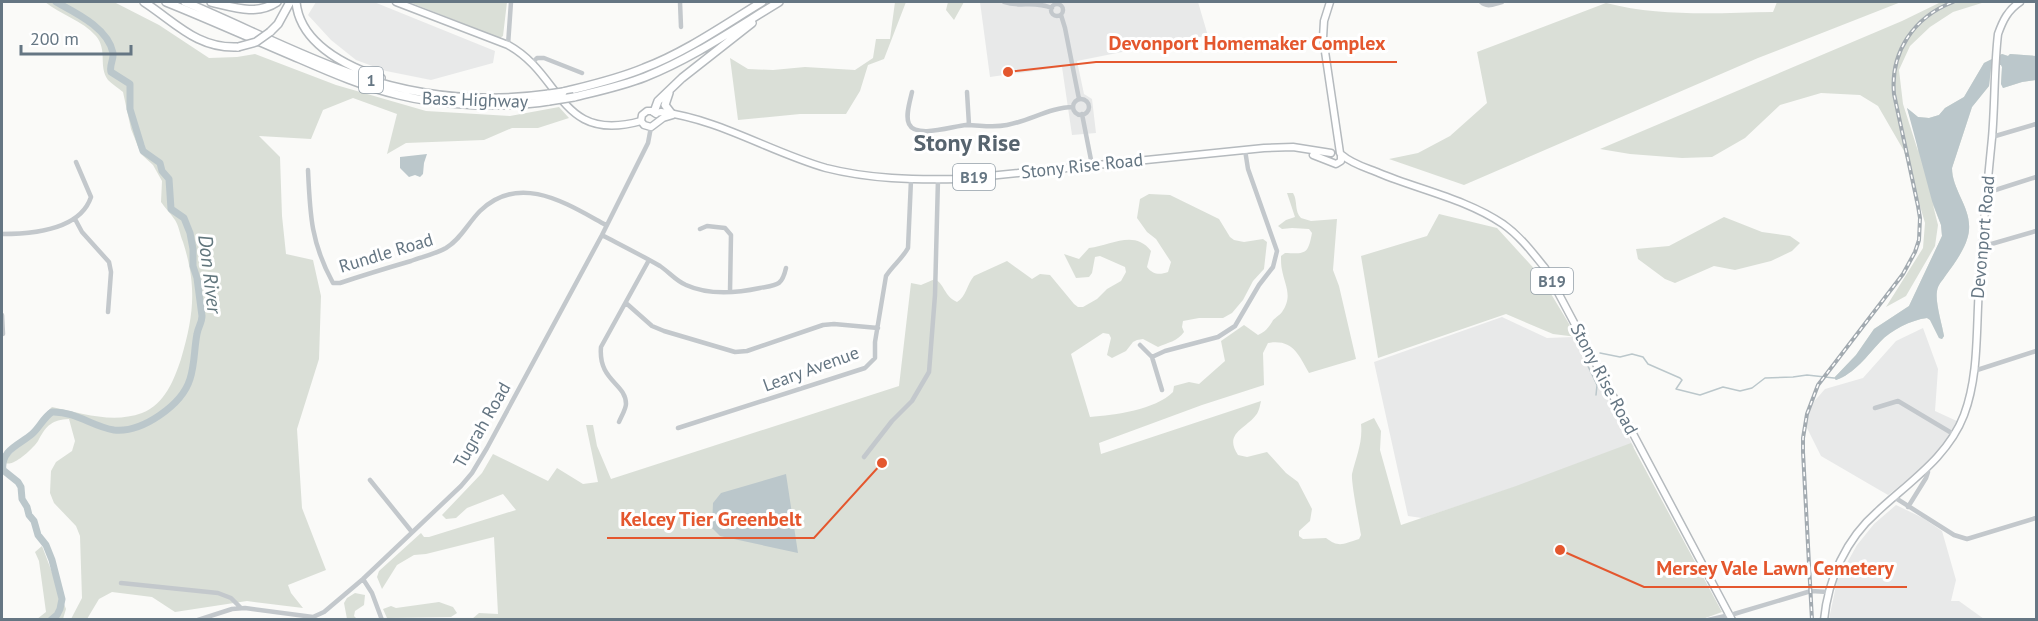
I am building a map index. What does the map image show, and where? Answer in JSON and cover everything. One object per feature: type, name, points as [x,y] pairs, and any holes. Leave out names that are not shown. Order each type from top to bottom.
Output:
[{"type":"highway","points":[[144,2],[205,43],[238,47],[256,42],[270,32],[278,24],[290,2]]},
{"type":"highway","name":"Bass Highway","points":[[166,2],[326,70],[400,95],[481,104],[532,104],[563,92],[622,77],[688,47],[762,2]]},
{"type":"highway","name":"Bass Highway","points":[[185,2],[359,76],[395,87],[436,95],[472,98],[549,98],[574,97],[624,85],[665,68],[780,2]]},
{"type":"highway","points":[[210,2],[248,10],[266,8],[277,2]]},
{"type":"highway","points":[[296,2],[306,28],[332,56],[370,75],[423,89],[436,95]]},
{"type":"highway","points":[[656,115],[658,100],[682,78],[780,2]]},
{"type":"highway","points":[[670,90],[665,105],[674,114]]},
{"type":"main road","points":[[396,2],[521,51],[533,62],[565,105],[584,119],[606,125],[641,121]]},
{"type":"main road","points":[[1330,2],[1324,21],[1323,38],[1341,154],[1341,161],[1336,164]]},
{"type":"main road","name":"Devonport Road","points":[[1824,620],[1828,592],[1838,564],[1852,539],[1875,513],[1936,459],[1954,435],[1964,414],[1974,371],[1997,46],[2003,20],[2020,2]]},
{"type":"main road","points":[[645,112],[656,115],[651,127],[645,126],[641,121],[645,112]]},
{"type":"main road","name":"Stony Rise Road","points":[[656,115],[674,114],[694,118],[825,168],[911,180],[959,179],[1293,147],[1331,155]]},
{"type":"main road","points":[[1331,155],[1337,137]]},
{"type":"main road","name":"Stony Rise Road","points":[[1341,154],[1356,164],[1484,213],[1504,225],[1520,239],[1545,268],[1730,617]]},
{"type":"main road","name":"B19","points":[[1336,164],[1331,155],[1341,154]]},
{"type":"main road","name":"Stony Rise Road","points":[[1336,164],[1345,164],[1391,178]]},
{"type":"street","points":[[508,45],[511,2]]},
{"type":"street","points":[[680,2],[681,27]]},
{"type":"street","points":[[1004,2],[1017,5],[1041,4],[1052,8],[1055,15],[1061,15]]},
{"type":"street","points":[[1480,2],[1485,5],[1502,2]]},
{"type":"street","points":[[1052,8],[1056,4],[1061,5],[1063,9],[1061,15],[1079,99]]},
{"type":"street","points":[[533,62],[537,58],[544,58],[582,73]]},
{"type":"street","points":[[912,92],[908,119],[909,126],[914,130],[940,131],[969,125],[992,127],[1009,125],[1073,107]]},
{"type":"street","points":[[967,92],[969,125]]},
{"type":"street","points":[[1073,107],[1079,99]]},
{"type":"street","points":[[1073,107],[1077,113],[1087,112],[1089,105],[1079,99]]},
{"type":"street","points":[[1082,114],[1092,165]]},
{"type":"street","points":[[1992,137],[2037,124]]},
{"type":"street","name":"Tugrah Road","points":[[198,620],[211,614],[241,608],[313,616],[324,612],[363,579],[461,486],[487,448],[602,235],[649,141],[651,127]]},
{"type":"street","points":[[1152,357],[1165,351],[1218,337],[1235,326],[1259,285],[1273,267],[1277,251],[1248,170],[1245,150]]},
{"type":"street","points":[[2,234],[38,233],[75,219],[87,208],[91,197],[76,162]]},
{"type":"street","name":"Rundle Road","points":[[308,170],[309,206],[317,252],[333,283],[440,252],[457,240],[481,209],[498,199],[516,193],[534,192],[552,197],[606,225]]},
{"type":"street","points":[[1986,193],[2037,177]]},
{"type":"street","points":[[864,457],[892,421],[912,401],[928,372],[935,295],[938,179]]},
{"type":"street","name":"Leary Avenue","points":[[678,428],[865,368],[875,358],[886,276],[908,248],[911,180]]},
{"type":"street","points":[[75,219],[82,232],[109,262],[111,272],[108,312]]},
{"type":"street","points":[[700,229],[706,226],[725,228],[731,235],[730,292]]},
{"type":"street","points":[[1981,247],[2037,231]]},
{"type":"street","points":[[602,235],[661,267],[687,286],[700,290],[740,292],[780,283],[786,268]]},
{"type":"street","points":[[619,422],[626,405],[624,395],[602,366],[601,347],[649,260]]},
{"type":"street","points":[[626,303],[652,326],[664,332],[735,352],[747,351],[823,325],[878,328]]},
{"type":"street","points":[[2,315],[3,334]]},
{"type":"street","points":[[1140,345],[1152,357],[1162,390]]},
{"type":"street","points":[[1974,371],[2037,351]]},
{"type":"street","points":[[1875,408],[1898,401],[1954,435]]},
{"type":"street","name":"Devonport Road","points":[[1908,507],[1926,478],[1927,467]]},
{"type":"street","points":[[370,480],[412,532]]},
{"type":"street","points":[[1894,497],[1954,535],[1967,539],[2037,518]]},
{"type":"street","points":[[363,579],[372,593],[382,620]]},
{"type":"street","points":[[121,583],[218,594],[231,598],[241,608]]},
{"type":"street","points":[[1708,620],[1730,617],[1811,591],[1828,592]]},
{"type":"shaded area","points":[[45,2],[114,2],[159,25],[209,58],[255,54],[336,85],[426,111],[510,116],[559,107],[569,118],[538,128],[512,128],[484,140],[406,143],[387,154],[397,114],[353,98],[323,110],[311,139],[259,136],[280,157],[286,254],[313,260],[321,296],[319,359],[297,429],[302,508],[326,570],[288,585],[291,593],[303,608],[247,601],[175,612],[152,597],[112,592],[99,599],[87,619],[71,619],[82,598],[80,536],[76,526],[54,503],[50,493],[51,471],[56,462],[72,451],[75,441],[69,419],[51,424],[28,452],[13,463],[4,464],[52,407],[108,418],[120,418],[142,413],[157,404],[168,390],[175,375],[191,314],[190,273],[178,228],[175,220],[161,202],[162,181],[153,165],[141,154],[131,129],[123,92],[105,75],[100,42],[90,30]]},
{"type":"shaded area","points":[[316,2],[374,2],[495,51],[493,63],[431,80],[386,71],[356,60],[331,40],[308,15]]},
{"type":"shaded area","points":[[409,2],[507,2],[503,36],[500,38]]},
{"type":"shaded area","points":[[895,2],[906,2],[884,59],[868,65],[860,91],[846,114],[800,114],[738,120],[730,58],[748,69],[773,70],[805,67],[855,70],[873,58],[876,39],[890,39]]},
{"type":"shaded area","points":[[948,2],[964,2],[954,20],[946,10]]},
{"type":"shaded area","points":[[980,2],[1198,2],[1208,36],[1077,61],[1084,94],[1092,99],[1096,133],[1072,135],[1062,67],[990,77]]},
{"type":"shaded area","points":[[1777,2],[1901,2],[1758,58],[1464,185],[1389,159],[1418,153],[1450,136],[1487,103],[1477,52],[1606,3],[1647,10],[1710,13],[1773,12]]},
{"type":"shaded area","points":[[1941,2],[1985,2],[1953,12],[1930,27],[1910,46],[1899,70],[1903,104],[1918,151],[1907,108],[1918,117],[1929,118],[1939,115],[1945,108],[1964,97],[1984,63],[2002,54],[2036,56],[2036,80],[2003,88],[2001,84],[2002,67],[1994,65],[1991,68],[1989,86],[1972,107],[1952,168],[1955,184],[1967,214],[1969,230],[1961,254],[1938,289],[1937,301],[1944,336],[1942,339],[1939,338],[1927,318],[1908,323],[1890,333],[1855,369],[1836,380],[1834,378],[1856,355],[1874,329],[1909,306],[1942,236],[1941,225],[1933,205],[1938,225],[1935,246],[1906,296],[1886,307],[1923,248],[1925,223],[1904,151],[1878,106],[1860,95],[1821,93],[1780,105],[1745,138],[1712,157],[1682,158],[1600,149],[1902,21]]},
{"type":"shaded area","points":[[2002,54],[2036,56],[2036,80],[2003,88],[2001,84],[2002,67],[1994,65],[1991,68],[1989,86],[1972,107],[1952,168],[1955,184],[1967,214],[1969,230],[1961,254],[1938,289],[1937,301],[1944,336],[1942,339],[1939,338],[1927,318],[1908,323],[1890,333],[1855,369],[1836,380],[1834,378],[1856,355],[1874,329],[1909,306],[1942,236],[1941,225],[1932,201],[1907,108],[1918,117],[1929,118],[1939,115],[1945,108],[1964,97],[1984,63]]},
{"type":"shaded area","points":[[427,154],[423,174],[420,177],[415,175],[409,177],[400,168],[400,157]]},
{"type":"shaded area","points":[[1287,193],[1293,193],[1301,218],[1311,221],[1337,219],[1333,270],[1339,286],[1356,359],[1309,373],[1294,349],[1283,343],[1268,343],[1263,353],[1264,385],[1099,443],[1101,454],[1261,401],[1257,414],[1235,436],[1233,441],[1238,455],[1247,457],[1267,452],[1286,473],[1298,482],[1312,509],[1310,521],[1299,531],[1299,536],[1303,539],[1326,538],[1341,544],[1359,539],[1361,535],[1352,474],[1360,443],[1361,424],[1374,418],[1381,431],[1380,450],[1401,525],[1516,486],[1631,443],[1722,612],[1700,620],[472,619],[479,613],[498,614],[494,537],[414,555],[397,565],[382,589],[377,577],[379,571],[421,533],[424,537],[429,537],[516,510],[503,494],[467,508],[456,518],[446,519],[442,515],[482,473],[493,454],[548,481],[557,468],[583,484],[598,482],[586,425],[593,425],[597,446],[611,479],[899,386],[911,283],[921,285],[935,279],[949,297],[957,302],[974,276],[1007,261],[1032,279],[1040,274],[1050,275],[1074,304],[1083,307],[1121,281],[1126,272],[1125,267],[1100,256],[1095,257],[1089,277],[1076,278],[1064,254],[1079,259],[1089,248],[1122,240],[1144,244],[1151,251],[1147,267],[1149,270],[1157,274],[1168,272],[1171,262],[1156,239],[1147,232],[1137,218],[1140,199],[1149,194],[1170,195],[1219,219],[1234,240],[1244,242],[1263,239],[1267,242],[1264,269],[1253,281],[1243,300],[1232,313],[1223,318],[1183,321],[1182,335],[1158,347],[1143,339],[1137,340],[1126,351],[1112,358],[1107,355],[1111,338],[1109,334],[1103,333],[1071,354],[1090,417],[1123,413],[1156,403],[1173,392],[1174,386],[1189,382],[1199,384],[1225,361],[1221,341],[1244,325],[1258,335],[1263,333],[1282,312],[1288,296],[1281,256],[1285,253],[1305,251],[1312,233],[1309,229],[1282,229],[1278,226],[1295,217]]},
{"type":"shaded area","points":[[1439,214],[1497,228],[1539,274],[1577,337],[1553,334],[1506,314],[1378,358],[1361,256],[1427,236]]},
{"type":"shaded area","points":[[1724,217],[1762,232],[1790,236],[1800,243],[1792,251],[1771,261],[1735,270],[1714,266],[1675,283],[1665,279],[1638,259],[1636,249],[1669,246]]},
{"type":"shaded area","points":[[1502,317],[1547,338],[1573,337],[1634,447],[1422,518],[1408,516],[1374,362]]},
{"type":"shaded area","points":[[1923,328],[1938,369],[1935,411],[1959,422],[1943,447],[1921,469],[1888,495],[1821,456],[1806,426],[1811,405],[1825,389],[1863,378],[1896,341]]},
{"type":"shaded area","points":[[786,474],[798,553],[720,536],[712,528],[713,503],[721,493]]},
{"type":"shaded area","points":[[1896,505],[1923,518],[1942,531],[1956,580],[1951,601],[1959,601],[1984,619],[1829,619],[1837,581],[1857,545],[1874,524]]},
{"type":"shaded area","points":[[42,546],[66,609],[63,619],[37,619],[46,612],[39,561],[35,552]]},
{"type":"shaded area","points":[[355,593],[365,595],[364,605],[355,611],[354,616],[357,619],[347,619],[344,603]]},
{"type":"shaded area","points":[[439,602],[453,607],[457,613],[451,617],[387,618],[383,609],[391,606],[396,608]]},
{"type":"waterway","name":"Don River","points":[[51,620],[57,615],[62,599],[52,560],[22,499],[21,487],[3,470],[5,457],[12,448],[32,434],[52,412],[76,416],[114,430],[137,427],[160,415],[186,389],[193,367],[202,316],[190,233],[184,218],[171,209],[169,179],[162,171],[160,163],[143,151],[130,109],[130,84],[111,72],[113,53],[105,36],[90,22],[56,2]]},
{"type":"waterway","points":[[1600,353],[1620,357],[1632,354],[1643,357],[1648,364],[1680,378],[1682,380],[1676,389],[1700,395],[1723,387],[1740,391],[1752,388],[1765,378],[1807,375],[1834,378]]},
{"type":"waterway","points":[[1585,360],[1597,385],[1596,395]]},
{"type":"railway","points":[[1812,620],[1803,452],[1807,414],[1818,385],[1903,274],[1915,252],[1919,240],[1920,218],[1894,94],[1896,64],[1907,38],[1916,27],[1927,17],[1953,2]]},
{"type":"place","name":"Devonport Homemaker Complex","points":[[1008,72]]},
{"type":"place","name":"Kelcey Tier Greenbelt","points":[[882,463]]},
{"type":"place","name":"Mersey Vale Lawn Cemetery","points":[[1560,550]]},
{"type":"district","name":"Stony Rise","points":[[967,143]]}]
